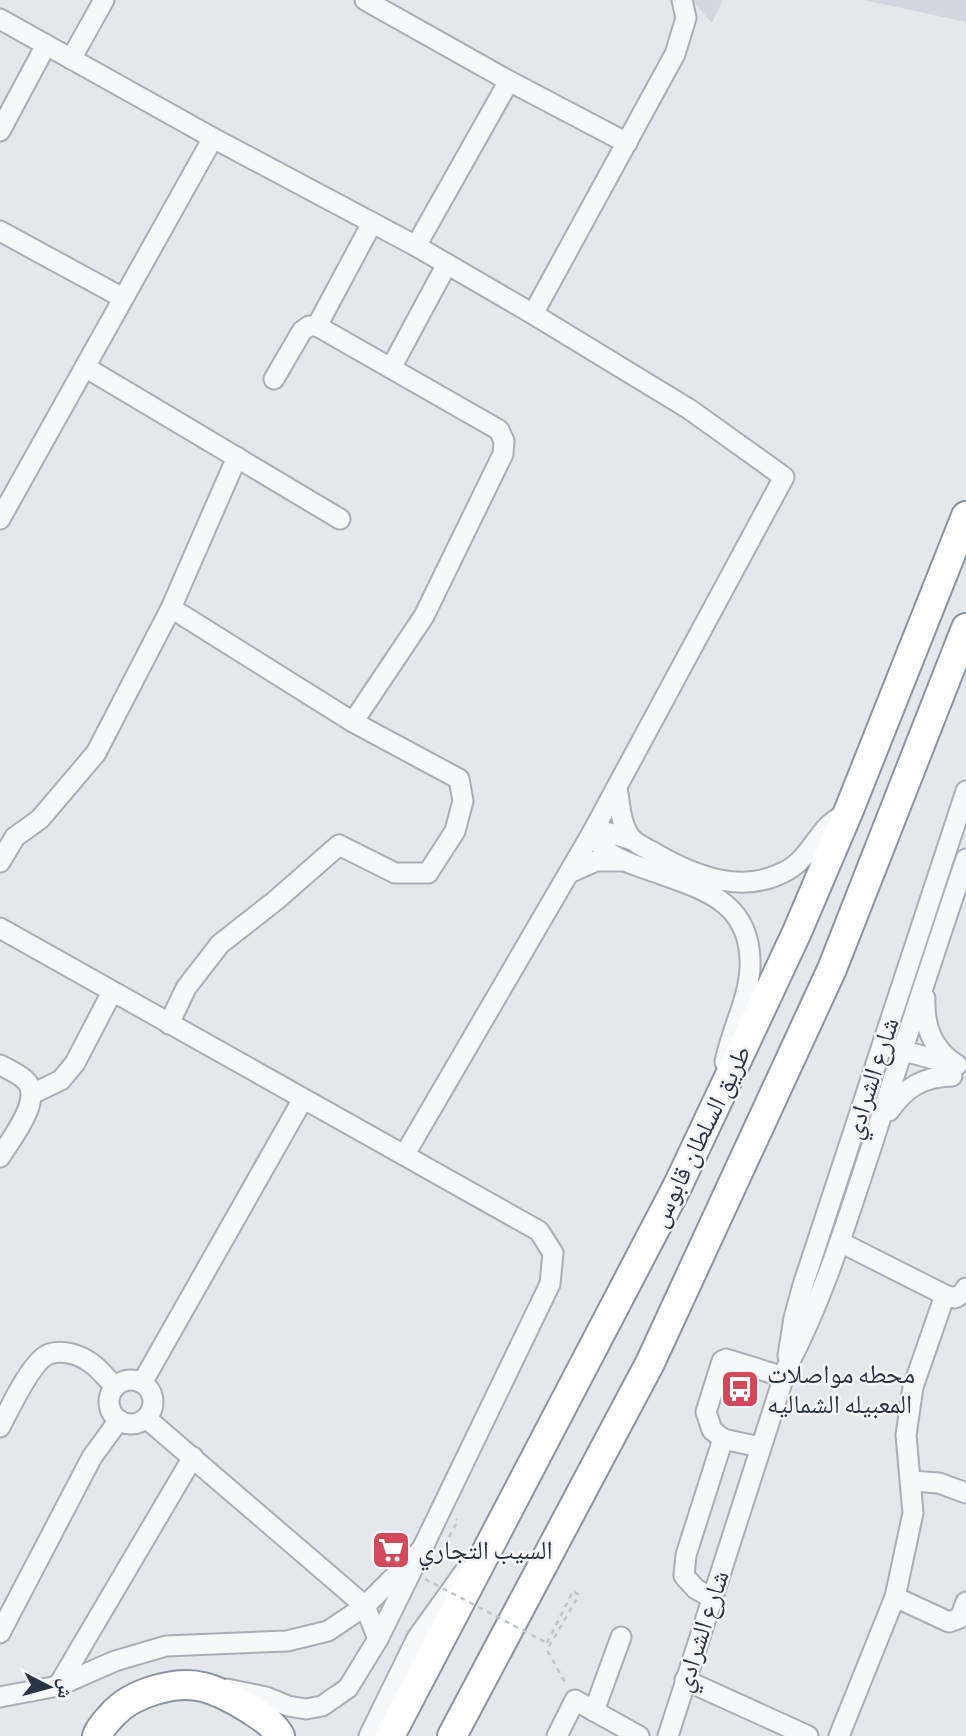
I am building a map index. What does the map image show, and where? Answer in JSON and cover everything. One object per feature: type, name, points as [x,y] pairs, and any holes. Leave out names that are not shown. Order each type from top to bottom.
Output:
[{"type":"highway","name":"طريق السلطان قابوس","points":[[390,1736],[678,1185],[797,932],[849,810],[966,516]]},
{"type":"highway","name":"طريق السلطان قابوس","points":[[452,1736],[650,1363],[832,969],[966,628]]},
{"type":"highway","points":[[97,1736],[118,1709],[140,1694],[165,1687],[202,1686],[235,1700],[264,1718],[273,1724],[280,1736]]},
{"type":"street","points":[[71,59],[104,0]]},
{"type":"street","points":[[365,0],[509,81],[627,143]]},
{"type":"street","points":[[533,314],[676,54],[686,18],[682,0]]},
{"type":"street","points":[[0,19],[213,138],[416,246],[533,314],[689,409],[785,477],[592,833],[405,1154]]},
{"type":"street","points":[[0,131],[46,45]]},
{"type":"street","points":[[416,246],[509,81]]},
{"type":"street","points":[[0,519],[213,138]]},
{"type":"street","points":[[317,326],[372,223]]},
{"type":"street","points":[[0,231],[123,298]]},
{"type":"street","points":[[391,369],[447,264]]},
{"type":"street","points":[[274,379],[302,331],[309,326],[317,326],[499,430],[504,441],[503,454],[424,617],[353,722]]},
{"type":"street","points":[[85,366],[340,519]]},
{"type":"street","points":[[0,862],[15,837],[40,819],[96,753],[171,608],[237,457]]},
{"type":"street","points":[[169,1024],[186,988],[220,944],[275,901],[339,845],[395,873],[428,873],[455,831],[463,801],[459,779],[353,722],[171,608]]},
{"type":"street","points":[[617,787],[622,821],[632,839]]},
{"type":"street","name":"شارع الشرادي","points":[[786,1372],[790,1334],[798,1301],[966,791]]},
{"type":"street","points":[[592,833],[603,831],[632,839],[670,861],[714,880],[750,883],[787,871],[808,852],[828,827],[849,810]]},
{"type":"street","points":[[592,833],[598,844],[621,861],[713,895],[727,904],[746,933],[750,970],[726,1059],[722,1091]]},
{"type":"street","name":"شارع الشرادي","points":[[668,1736],[760,1447],[786,1372],[810,1323],[840,1242],[966,859]]},
{"type":"street","points":[[569,873],[596,861],[621,861]]},
{"type":"street","points":[[0,928],[539,1231],[553,1253],[550,1284],[378,1639],[348,1688],[322,1706],[306,1709],[288,1706],[266,1697],[202,1686]]},
{"type":"street","points":[[930,962],[926,1025],[937,1048],[960,1072]]},
{"type":"street","points":[[32,1094],[61,1080],[75,1063],[112,992]]},
{"type":"street","points":[[879,1053],[960,1072]]},
{"type":"street","points":[[0,1065],[27,1080],[32,1094],[29,1110],[0,1157]]},
{"type":"street","points":[[874,1136],[908,1088],[928,1078],[960,1072]]},
{"type":"street","points":[[142,1383],[303,1099]]},
{"type":"street","points":[[840,1242],[945,1295],[955,1297],[963,1293],[966,1287]]},
{"type":"street","points":[[839,1736],[895,1597],[913,1513],[906,1435],[914,1387],[945,1295]]},
{"type":"street","points":[[0,1426],[34,1366],[47,1354],[65,1352],[76,1355],[93,1364],[115,1387]]},
{"type":"street","points":[[760,1447],[723,1439],[712,1430],[706,1412],[722,1361],[726,1359],[786,1372]]},
{"type":"street","points":[[128,1380],[142,1383],[148,1388],[153,1403],[146,1418],[128,1423],[119,1420],[114,1416],[109,1404],[115,1387],[128,1380]]},
{"type":"street","points":[[146,1418],[365,1606],[378,1639]]},
{"type":"street","points":[[0,1633],[92,1457],[119,1420]]},
{"type":"street","points":[[712,1598],[696,1589],[684,1576],[685,1555],[723,1439]]},
{"type":"street","points":[[58,1686],[193,1457]]},
{"type":"street","points":[[911,1481],[939,1483],[966,1493]]},
{"type":"street","points":[[467,1736],[571,1534],[578,1498]]},
{"type":"street","points":[[369,1736],[417,1638],[460,1577],[495,1535]]},
{"type":"street","points":[[0,1697],[58,1686],[115,1661],[166,1646],[287,1641],[328,1631],[365,1606],[422,1549]]},
{"type":"street","points":[[895,1597],[949,1622],[960,1618],[966,1602]]},
{"type":"street","points":[[594,1710],[621,1637]]},
{"type":"street","points":[[685,1680],[808,1736]]},
{"type":"street","points":[[557,1736],[575,1700],[639,1736]]},
{"type":"path","points":[[425,1579],[547,1643],[573,1591],[579,1595],[547,1650],[575,1700]]},
{"type":"shaded area","points":[[692,0],[723,0],[712,23]]},
{"type":"shaded area","points":[[864,0],[966,0],[966,22]]},
{"type":"place","name":"محطه مواصلات المعبيله الشماليه","points":[[740,1389]]},
{"type":"place","name":"السيب التجاري","points":[[391,1550]]}]
